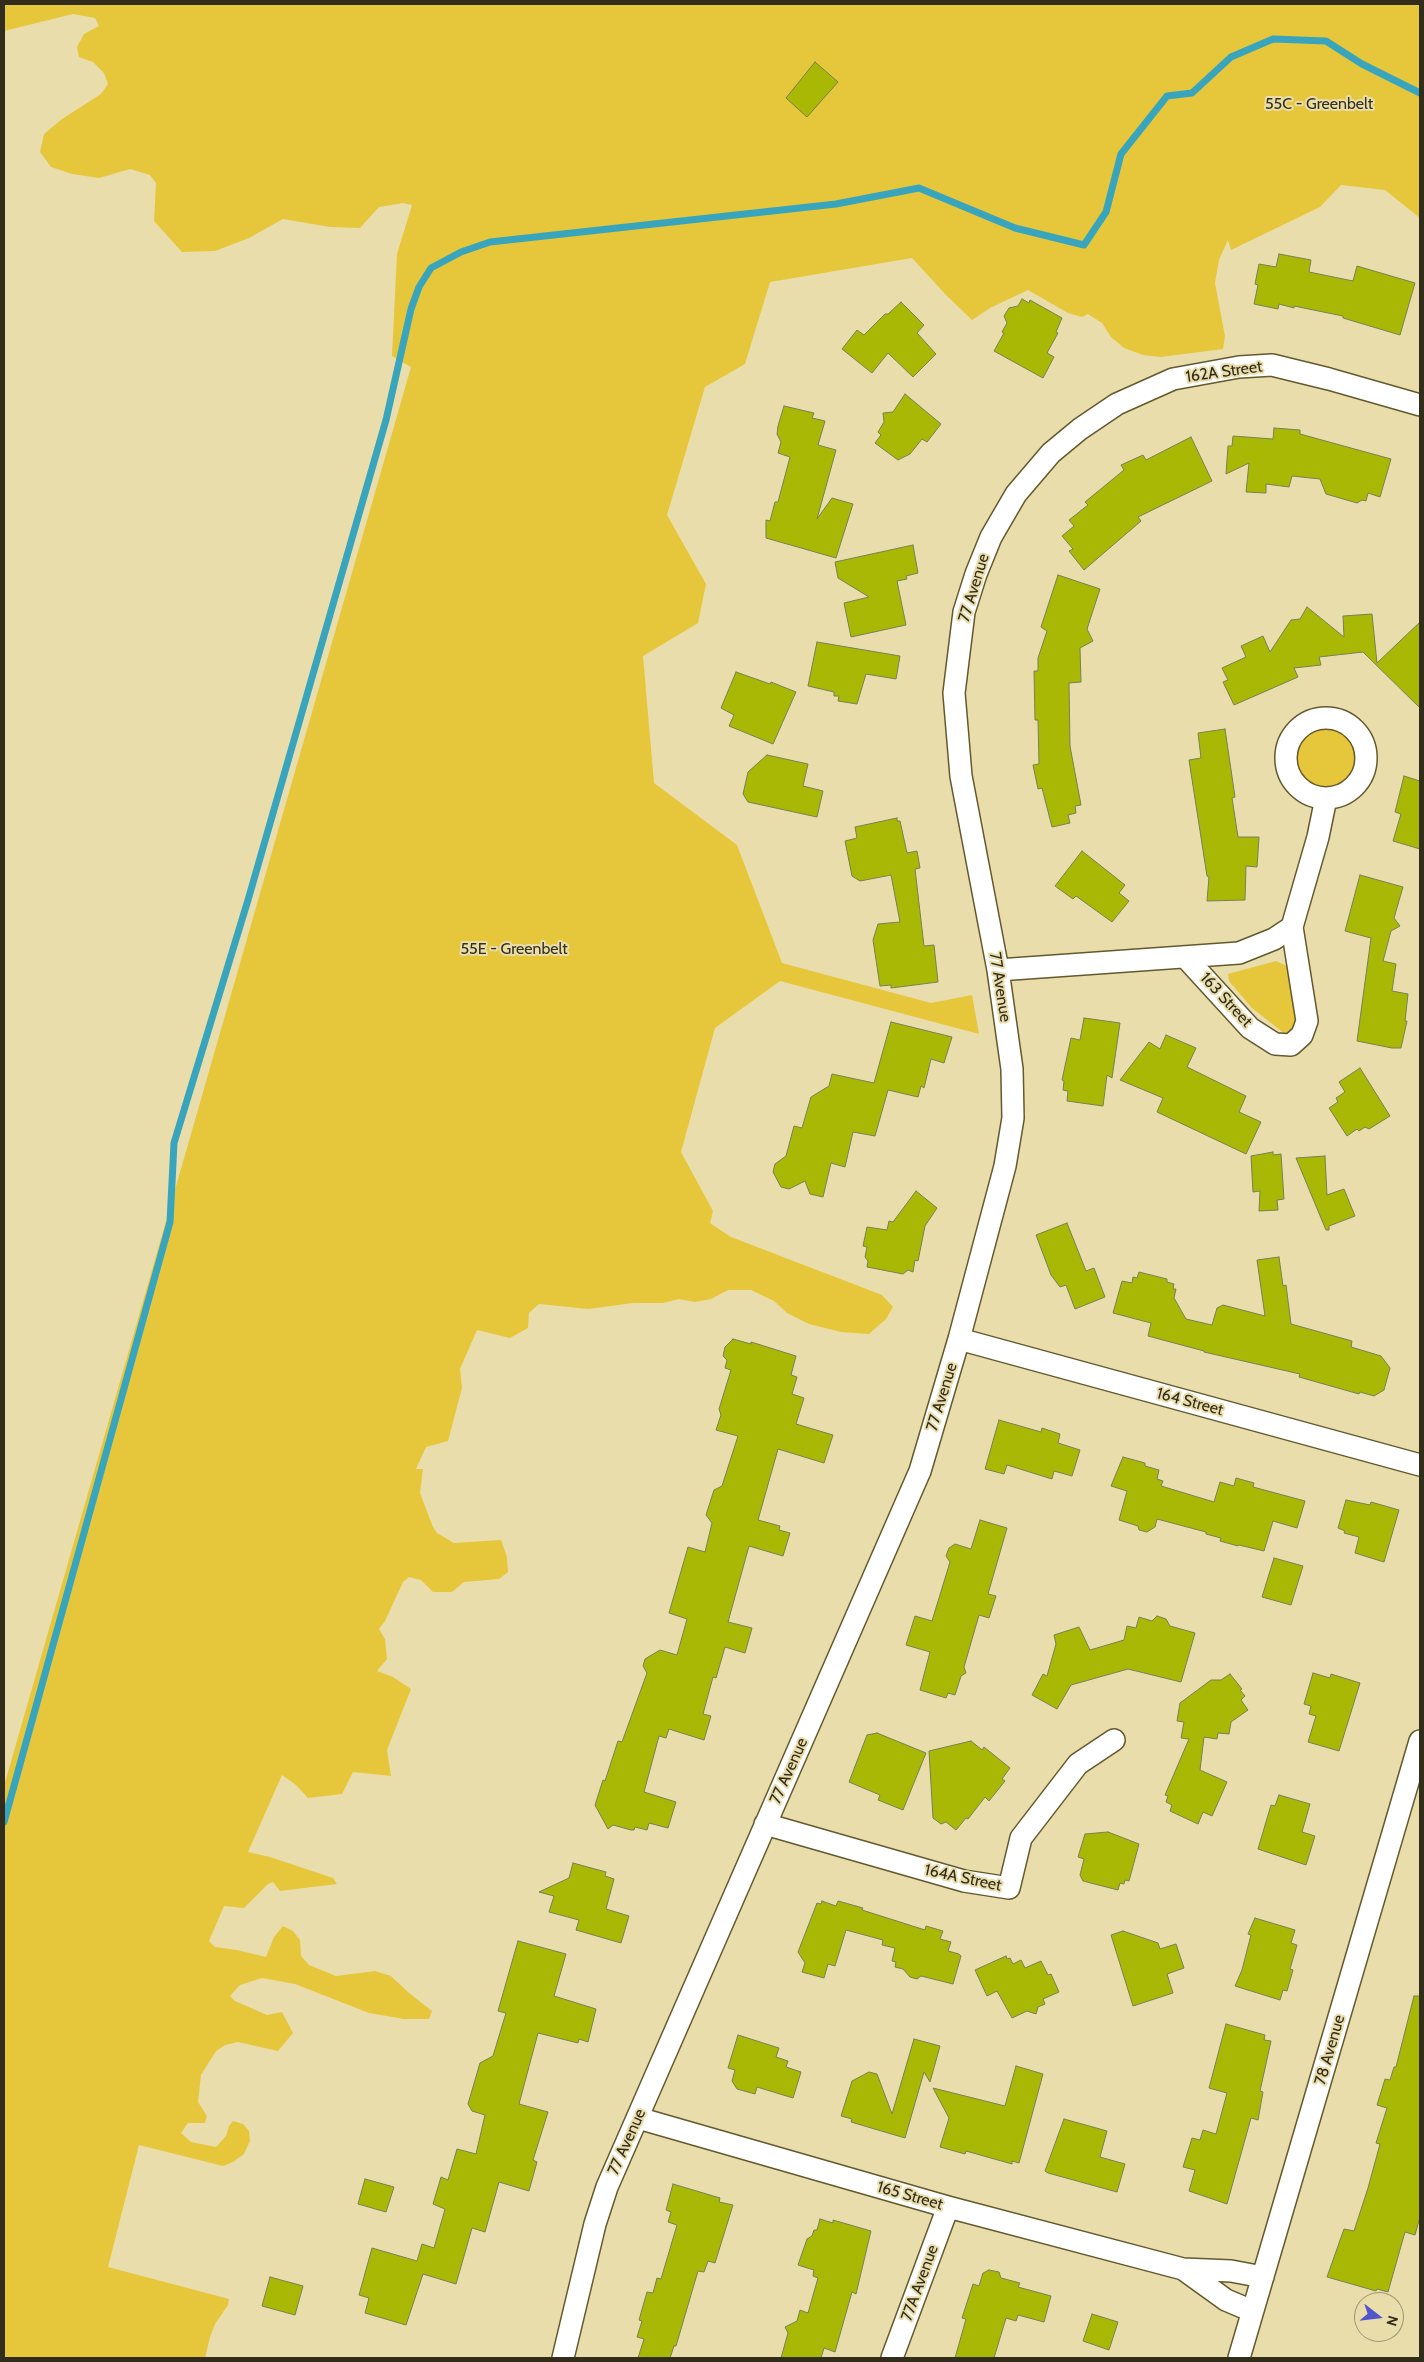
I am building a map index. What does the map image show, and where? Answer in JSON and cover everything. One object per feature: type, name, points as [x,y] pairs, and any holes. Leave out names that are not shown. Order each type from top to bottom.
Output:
[{"type":"street","name":"162A Street","points":[[1092,420],[1117,404],[1173,379],[1203,372],[1255,366],[1287,368],[1420,405]]},
{"type":"street","name":"77 Avenue","points":[[563,2358],[599,2210],[617,2164],[914,1486],[959,1339],[1006,1166],[1013,1118],[1012,1069],[998,970],[961,776],[954,693],[963,620],[976,574],[991,537],[1008,507],[1044,460],[1092,420]]},
{"type":"street","name":"163 Street","points":[[1186,958],[1250,1028],[1275,1044],[1291,1045],[1302,1035],[1307,1021],[1292,927],[1318,837],[1326,798]]},
{"type":"street","name":"163 Street","points":[[998,970],[1239,953],[1274,939],[1292,927]]},
{"type":"street","name":"164 Street","points":[[959,1339],[1420,1465]]},
{"type":"street","name":"164A Street","points":[[765,1824],[964,1881],[1009,1888],[1021,1838],[1078,1764],[1114,1740]]},
{"type":"street","name":"78 Avenue","points":[[1239,2358],[1420,1741]]},
{"type":"street","name":"165 Street","points":[[638,2118],[948,2207],[1183,2269],[1231,2271],[1263,2277]]},
{"type":"street","name":"77A Avenue","points":[[892,2358],[948,2207]]},
{"type":"street","name":"165 Street","points":[[1183,2269],[1226,2300],[1252,2311]]},
{"type":"green space","points":[[4,4],[1420,4],[1420,218],[1385,190],[1341,185],[1320,207],[1231,250],[1228,240],[1219,260],[1215,283],[1225,336],[1223,349],[1161,357],[1143,355],[1124,348],[1111,337],[1102,323],[1088,314],[1082,317],[1068,313],[1028,290],[990,308],[972,320],[912,258],[770,282],[745,364],[705,387],[667,515],[706,584],[698,623],[643,656],[654,783],[737,845],[782,963],[931,1003],[972,995],[979,1034],[780,981],[715,1028],[681,1152],[713,1211],[710,1223],[731,1237],[882,1295],[893,1307],[886,1319],[869,1334],[841,1332],[809,1324],[787,1313],[774,1301],[751,1290],[728,1290],[711,1299],[695,1302],[679,1299],[663,1303],[633,1303],[588,1309],[539,1304],[529,1313],[528,1328],[510,1338],[477,1330],[460,1369],[462,1388],[448,1441],[426,1447],[416,1469],[423,1469],[420,1493],[437,1533],[454,1543],[501,1540],[507,1557],[508,1572],[499,1579],[464,1582],[452,1592],[433,1592],[421,1580],[409,1577],[403,1582],[385,1621],[379,1629],[385,1639],[387,1659],[377,1671],[393,1677],[411,1689],[387,1750],[391,1776],[353,1772],[342,1794],[308,1798],[296,1785],[282,1775],[248,1852],[270,1857],[333,1878],[337,1884],[280,1891],[273,1882],[268,1884],[244,1908],[224,1906],[209,1941],[215,1947],[266,1957],[274,1937],[283,1926],[293,1931],[300,1940],[301,1956],[309,1965],[336,1976],[375,1971],[391,1976],[432,2011],[429,2019],[404,2019],[369,2013],[295,1984],[262,1978],[240,1985],[230,1996],[235,2001],[267,2015],[282,2012],[293,2033],[278,2051],[238,2042],[225,2045],[216,2051],[201,2075],[198,2102],[207,2116],[205,2123],[188,2123],[181,2133],[191,2142],[216,2147],[226,2136],[229,2126],[233,2121],[243,2124],[249,2131],[250,2141],[244,2154],[223,2166],[139,2145],[108,2267],[229,2299],[228,2305],[215,2324],[205,2358],[4,2358],[4,1786],[411,367],[392,356],[397,254],[412,205],[403,203],[379,207],[360,228],[330,227],[283,219],[249,238],[215,251],[182,252],[154,221],[156,183],[150,175],[130,169],[99,178],[72,174],[51,167],[40,152],[44,134],[62,119],[101,94],[108,84],[104,73],[93,62],[79,57],[77,47],[84,34],[99,26],[95,18],[73,14],[4,31]]},
{"type":"green space","points":[[1325,725],[1338,727],[1353,740],[1356,745],[1358,758],[1356,771],[1343,786],[1338,789],[1325,791],[1312,789],[1297,776],[1294,771],[1292,758],[1294,745],[1307,730],[1312,727]]},
{"type":"green space","points":[[1276,961],[1287,966],[1298,1012],[1295,1028],[1285,1034],[1252,1008],[1229,981],[1228,974]]},
{"type":"building","points":[[815,62],[838,82],[807,117],[786,98]]},
{"type":"building","points":[[1279,254],[1311,260],[1309,272],[1353,281],[1357,266],[1415,283],[1400,335],[1343,318],[1343,316],[1294,306],[1294,308],[1279,304],[1278,309],[1254,304],[1258,285],[1255,284],[1259,264],[1276,267]]},
{"type":"building","points":[[1022,299],[1029,303],[1030,300],[1062,318],[1056,332],[1058,333],[1047,353],[1054,357],[1043,378],[994,351],[1007,323],[1004,316],[1009,308],[1018,306]]},
{"type":"building","points":[[901,302],[924,325],[917,333],[936,354],[913,377],[888,353],[872,373],[842,349],[857,330],[864,335],[885,314],[888,314]]},
{"type":"building","points":[[905,394],[941,424],[927,442],[922,439],[910,454],[898,460],[875,443],[881,435],[878,432],[884,422],[883,413],[893,412]]},
{"type":"building","points":[[784,406],[814,413],[812,418],[825,421],[818,445],[836,450],[817,519],[832,498],[853,504],[836,558],[766,538],[766,520],[770,521],[775,502],[778,502],[790,457],[778,453],[781,442],[777,434],[778,426]]},
{"type":"building","points":[[1274,428],[1300,430],[1300,434],[1391,459],[1380,497],[1368,493],[1366,501],[1362,500],[1357,503],[1326,494],[1320,479],[1292,476],[1289,487],[1266,484],[1266,493],[1246,492],[1249,463],[1226,474],[1228,446],[1232,446],[1233,436],[1273,439]]},
{"type":"building","points":[[1191,437],[1212,481],[1138,517],[1141,521],[1084,570],[1069,551],[1073,549],[1062,536],[1074,526],[1069,520],[1088,505],[1085,502],[1124,470],[1121,465],[1143,455],[1146,460]]},
{"type":"building","points":[[913,545],[918,573],[906,576],[907,579],[897,581],[906,625],[851,637],[844,603],[869,597],[838,578],[835,562]]},
{"type":"building","points":[[1058,575],[1100,589],[1087,629],[1093,641],[1080,648],[1081,682],[1069,683],[1070,746],[1081,805],[1075,806],[1076,813],[1068,815],[1070,823],[1052,827],[1042,788],[1038,789],[1033,765],[1039,764],[1038,720],[1035,720],[1034,671],[1038,671],[1038,658],[1047,631],[1041,627]]},
{"type":"building","points":[[1307,607],[1344,637],[1343,616],[1372,614],[1377,663],[1420,622],[1420,708],[1363,652],[1319,657],[1321,665],[1294,668],[1298,677],[1234,705],[1223,682],[1228,680],[1222,668],[1246,657],[1241,646],[1263,636],[1270,652],[1291,620],[1300,619]]},
{"type":"building","points":[[817,642],[900,656],[896,679],[866,674],[857,704],[838,701],[839,696],[834,696],[834,692],[808,686]]},
{"type":"building","points":[[736,672],[770,684],[771,682],[796,692],[773,744],[729,726],[734,715],[721,708]]},
{"type":"building","points":[[1225,729],[1235,797],[1232,798],[1238,837],[1259,837],[1257,867],[1246,866],[1245,900],[1207,901],[1209,877],[1207,876],[1189,760],[1201,758],[1198,733]]},
{"type":"building","points":[[767,755],[808,764],[803,786],[823,791],[817,817],[748,802],[743,794],[748,772]]},
{"type":"building","points":[[1404,776],[1420,781],[1420,849],[1393,841],[1401,814],[1395,812]]},
{"type":"building","points":[[897,818],[897,821],[900,821],[907,853],[917,851],[920,868],[915,869],[924,946],[934,945],[938,982],[891,988],[891,985],[880,986],[873,940],[878,924],[900,922],[891,875],[860,881],[852,876],[845,841],[857,838],[855,827]]},
{"type":"building","points":[[1082,851],[1125,885],[1119,893],[1129,901],[1112,922],[1076,896],[1073,899],[1055,886]]},
{"type":"building","points":[[1360,875],[1403,887],[1394,918],[1400,926],[1391,931],[1383,961],[1396,964],[1392,991],[1408,994],[1405,1021],[1407,1021],[1401,1048],[1357,1041],[1371,938],[1345,931]]},
{"type":"building","points":[[1084,1018],[1120,1023],[1112,1078],[1107,1075],[1103,1106],[1067,1101],[1068,1091],[1063,1090],[1064,1081],[1062,1080],[1071,1038],[1080,1040]]},
{"type":"building","points":[[891,1022],[952,1037],[944,1063],[931,1059],[924,1088],[921,1086],[918,1097],[888,1090],[875,1136],[853,1132],[845,1167],[831,1163],[823,1197],[810,1194],[805,1181],[789,1189],[781,1187],[773,1172],[775,1164],[786,1156],[794,1126],[802,1128],[811,1097],[829,1086],[832,1074],[874,1083]]},
{"type":"building","points":[[1166,1035],[1196,1048],[1187,1067],[1246,1096],[1239,1112],[1261,1122],[1246,1154],[1157,1112],[1163,1098],[1120,1080],[1149,1042],[1160,1049]]},
{"type":"building","points":[[1360,1068],[1390,1116],[1369,1129],[1365,1127],[1359,1131],[1357,1129],[1347,1136],[1329,1108],[1338,1102],[1336,1098],[1345,1092],[1339,1082]]},
{"type":"building","points":[[1273,1152],[1273,1155],[1281,1154],[1284,1199],[1277,1200],[1278,1210],[1259,1211],[1260,1191],[1253,1192],[1251,1156]]},
{"type":"building","points":[[1325,1156],[1327,1195],[1344,1189],[1355,1216],[1329,1226],[1329,1230],[1326,1230],[1296,1158]]},
{"type":"building","points":[[916,1191],[937,1208],[925,1226],[918,1261],[915,1260],[913,1272],[908,1270],[903,1274],[867,1267],[868,1261],[865,1257],[867,1247],[863,1246],[867,1227],[887,1230],[889,1221],[893,1222]]},
{"type":"building","points":[[1067,1223],[1086,1271],[1094,1268],[1105,1297],[1075,1309],[1066,1285],[1060,1287],[1051,1275],[1036,1235]]},
{"type":"building","points":[[1279,1257],[1283,1286],[1286,1285],[1291,1324],[1352,1341],[1351,1347],[1381,1356],[1390,1368],[1384,1390],[1374,1396],[1360,1392],[1359,1394],[1299,1377],[1300,1374],[1204,1352],[1148,1336],[1151,1323],[1113,1313],[1122,1281],[1132,1283],[1133,1277],[1137,1278],[1139,1272],[1167,1279],[1167,1282],[1174,1284],[1173,1289],[1176,1289],[1174,1298],[1186,1319],[1212,1325],[1217,1308],[1223,1305],[1265,1316],[1257,1260]]},
{"type":"building","points":[[733,1339],[751,1344],[751,1342],[796,1356],[791,1375],[797,1377],[792,1394],[804,1398],[796,1424],[833,1435],[824,1463],[778,1449],[758,1520],[780,1526],[779,1530],[790,1533],[783,1556],[749,1546],[728,1622],[752,1628],[745,1653],[725,1647],[716,1678],[713,1677],[703,1714],[711,1716],[704,1740],[669,1729],[666,1738],[659,1736],[644,1792],[676,1802],[668,1828],[649,1823],[647,1830],[635,1827],[634,1830],[631,1830],[613,1825],[608,1829],[595,1805],[603,1780],[605,1781],[618,1741],[622,1742],[647,1673],[643,1666],[645,1659],[660,1650],[677,1655],[687,1619],[669,1613],[688,1547],[705,1552],[712,1523],[706,1515],[714,1490],[722,1486],[738,1436],[716,1430],[721,1415],[719,1409],[731,1370],[725,1368],[727,1360],[723,1356],[725,1347]]},
{"type":"building","points":[[999,1420],[1041,1432],[1042,1428],[1060,1434],[1058,1443],[1080,1450],[1072,1476],[1054,1471],[1052,1479],[1007,1465],[1004,1474],[985,1469]]},
{"type":"building","points":[[1123,1457],[1145,1463],[1145,1466],[1159,1470],[1157,1479],[1163,1481],[1161,1486],[1214,1502],[1220,1482],[1234,1486],[1236,1478],[1254,1483],[1253,1487],[1305,1501],[1297,1528],[1273,1521],[1264,1551],[1220,1541],[1221,1538],[1206,1534],[1206,1532],[1157,1519],[1155,1527],[1147,1532],[1139,1530],[1138,1526],[1119,1520],[1127,1491],[1111,1486]]},
{"type":"building","points":[[1346,1500],[1370,1505],[1371,1502],[1399,1510],[1384,1562],[1355,1553],[1359,1537],[1344,1533],[1345,1531],[1338,1528]]},
{"type":"building","points":[[980,1520],[1007,1528],[988,1594],[996,1596],[989,1618],[979,1615],[964,1667],[966,1673],[961,1676],[955,1695],[948,1693],[946,1698],[920,1690],[930,1652],[906,1645],[915,1616],[932,1621],[950,1562],[946,1556],[949,1548],[955,1544],[971,1549]]},
{"type":"building","points":[[1274,1558],[1303,1566],[1291,1605],[1262,1597]]},
{"type":"building","points":[[1157,1616],[1166,1619],[1170,1626],[1195,1633],[1181,1682],[1128,1669],[1071,1685],[1057,1709],[1032,1695],[1043,1674],[1047,1676],[1056,1644],[1054,1635],[1079,1627],[1090,1650],[1124,1640],[1127,1626],[1136,1628],[1139,1617],[1152,1621]]},
{"type":"building","points":[[1313,1673],[1330,1678],[1331,1674],[1360,1683],[1339,1751],[1308,1742],[1316,1716],[1309,1714],[1311,1706],[1304,1704]]},
{"type":"building","points":[[1230,1674],[1242,1689],[1240,1690],[1245,1696],[1241,1700],[1248,1710],[1231,1722],[1229,1734],[1218,1733],[1217,1739],[1204,1737],[1200,1770],[1227,1782],[1212,1816],[1203,1812],[1198,1824],[1170,1811],[1172,1805],[1166,1802],[1168,1796],[1165,1795],[1189,1739],[1181,1738],[1184,1722],[1177,1721],[1180,1703],[1211,1680],[1221,1680]]},
{"type":"building","points":[[877,1733],[926,1753],[903,1810],[878,1800],[880,1795],[849,1782],[867,1735]]},
{"type":"building","points":[[971,1741],[982,1750],[984,1747],[1010,1768],[1002,1779],[1005,1781],[989,1801],[985,1797],[968,1819],[966,1818],[956,1830],[946,1822],[941,1824],[933,1818],[929,1751]]},
{"type":"building","points":[[1279,1795],[1310,1804],[1302,1832],[1315,1836],[1306,1865],[1258,1849],[1271,1805],[1275,1806]]},
{"type":"building","points":[[1108,1832],[1139,1844],[1129,1881],[1125,1880],[1124,1884],[1120,1883],[1118,1890],[1083,1881],[1080,1875],[1084,1859],[1078,1857],[1085,1834]]},
{"type":"building","points":[[573,1863],[606,1872],[605,1876],[614,1879],[606,1909],[629,1916],[621,1943],[576,1930],[579,1920],[549,1912],[554,1896],[539,1892],[569,1878]]},
{"type":"building","points":[[822,1901],[836,1906],[838,1901],[925,1930],[926,1926],[943,1931],[940,1939],[951,1942],[948,1951],[961,1956],[953,1984],[921,1976],[917,1979],[910,1977],[903,1969],[895,1967],[896,1962],[892,1961],[895,1948],[882,1945],[883,1940],[846,1930],[835,1966],[828,1964],[824,1978],[802,1972],[805,1963],[798,1952],[817,1903],[821,1904]]},
{"type":"building","points":[[1255,1918],[1295,1930],[1291,1943],[1297,1945],[1290,1969],[1293,1970],[1287,1991],[1283,1990],[1280,2000],[1235,1986],[1242,1970],[1251,1935],[1248,1934]]},
{"type":"building","points":[[1123,1931],[1158,1943],[1160,1949],[1176,1944],[1184,1968],[1167,1974],[1173,1993],[1133,2006],[1111,1935]]},
{"type":"building","points":[[518,1941],[566,1954],[554,1996],[596,2009],[588,2042],[579,2039],[578,2043],[538,2033],[519,2104],[548,2112],[533,2160],[537,2162],[529,2191],[499,2182],[485,2232],[472,2228],[456,2284],[423,2274],[406,2325],[365,2313],[369,2298],[359,2295],[372,2248],[417,2261],[422,2244],[434,2248],[445,2209],[433,2204],[441,2177],[448,2180],[457,2149],[476,2154],[485,2115],[472,2111],[468,2104],[480,2063],[493,2056],[506,2013],[498,2011]]},
{"type":"building","points":[[1006,1956],[1007,1959],[1010,1958],[1013,1964],[1021,1960],[1025,1968],[1041,1961],[1048,1975],[1051,1974],[1059,1992],[1043,1999],[1045,2004],[1038,2007],[1036,2014],[1027,2011],[1012,2018],[997,1991],[987,1996],[975,1970]]},
{"type":"building","points":[[1414,1996],[1420,1996],[1420,2217],[1415,2235],[1405,2232],[1388,2292],[1377,2289],[1376,2291],[1327,2277],[1344,2229],[1354,2231],[1380,2144],[1376,2143],[1387,2108],[1377,2105],[1385,2079],[1390,2080],[1394,2067],[1396,2067]]},
{"type":"building","points":[[1226,2024],[1265,2035],[1264,2040],[1271,2041],[1260,2091],[1263,2092],[1258,2120],[1251,2118],[1227,2204],[1189,2191],[1195,2170],[1183,2167],[1192,2138],[1200,2140],[1203,2130],[1216,2134],[1227,2093],[1209,2088]]},
{"type":"building","points":[[738,2035],[779,2048],[776,2057],[788,2061],[786,2067],[801,2072],[793,2098],[757,2087],[755,2094],[737,2089],[732,2081],[735,2070],[728,2068]]},
{"type":"building","points":[[914,2039],[940,2046],[930,2082],[924,2072],[905,2138],[851,2122],[852,2119],[841,2116],[852,2081],[869,2072],[877,2074],[892,2114]]},
{"type":"building","points":[[1016,2066],[1043,2074],[1019,2163],[1012,2161],[1012,2164],[966,2151],[965,2154],[940,2147],[949,2118],[933,2088],[1005,2106]]},
{"type":"building","points":[[1064,2119],[1107,2131],[1100,2157],[1125,2164],[1117,2192],[1045,2171]]},
{"type":"building","points":[[365,2179],[394,2187],[386,2212],[358,2204]]},
{"type":"building","points":[[673,2184],[720,2198],[719,2202],[733,2205],[715,2263],[708,2261],[704,2272],[698,2271],[676,2346],[674,2346],[670,2358],[638,2358],[644,2339],[637,2337],[642,2321],[639,2320],[647,2292],[653,2293],[657,2278],[661,2279],[677,2225],[668,2222],[671,2212],[666,2210]]},
{"type":"building","points":[[820,2219],[833,2223],[833,2220],[871,2231],[856,2294],[852,2292],[835,2352],[824,2348],[821,2358],[781,2358],[788,2333],[785,2327],[797,2321],[800,2310],[808,2313],[818,2278],[813,2276],[814,2270],[798,2265],[807,2239],[812,2236],[814,2230],[817,2230]]},
{"type":"building","points":[[989,2270],[999,2272],[1001,2278],[1020,2283],[1018,2287],[1051,2296],[1044,2322],[1018,2315],[1016,2321],[1006,2318],[994,2358],[955,2358],[966,2319],[962,2318],[973,2284],[979,2286],[983,2273]]},
{"type":"building","points":[[270,2277],[303,2286],[295,2315],[262,2306]]},
{"type":"building","points":[[1092,2314],[1118,2322],[1109,2350],[1083,2341]]},
{"type":"waterway","points":[[4,1822],[170,1222],[174,1143],[248,900],[386,420],[411,309],[419,287],[431,268],[461,252],[490,242],[836,204],[919,188],[1015,228],[1084,245],[1106,212],[1121,154],[1167,96],[1192,93],[1231,57],[1273,39],[1326,41],[1362,64],[1420,93]]},
{"type":"park label","name":"55C - Greenbelt","points":[[1319,104]]},
{"type":"park label","name":"55E - Greenbelt","points":[[514,949]]}]
